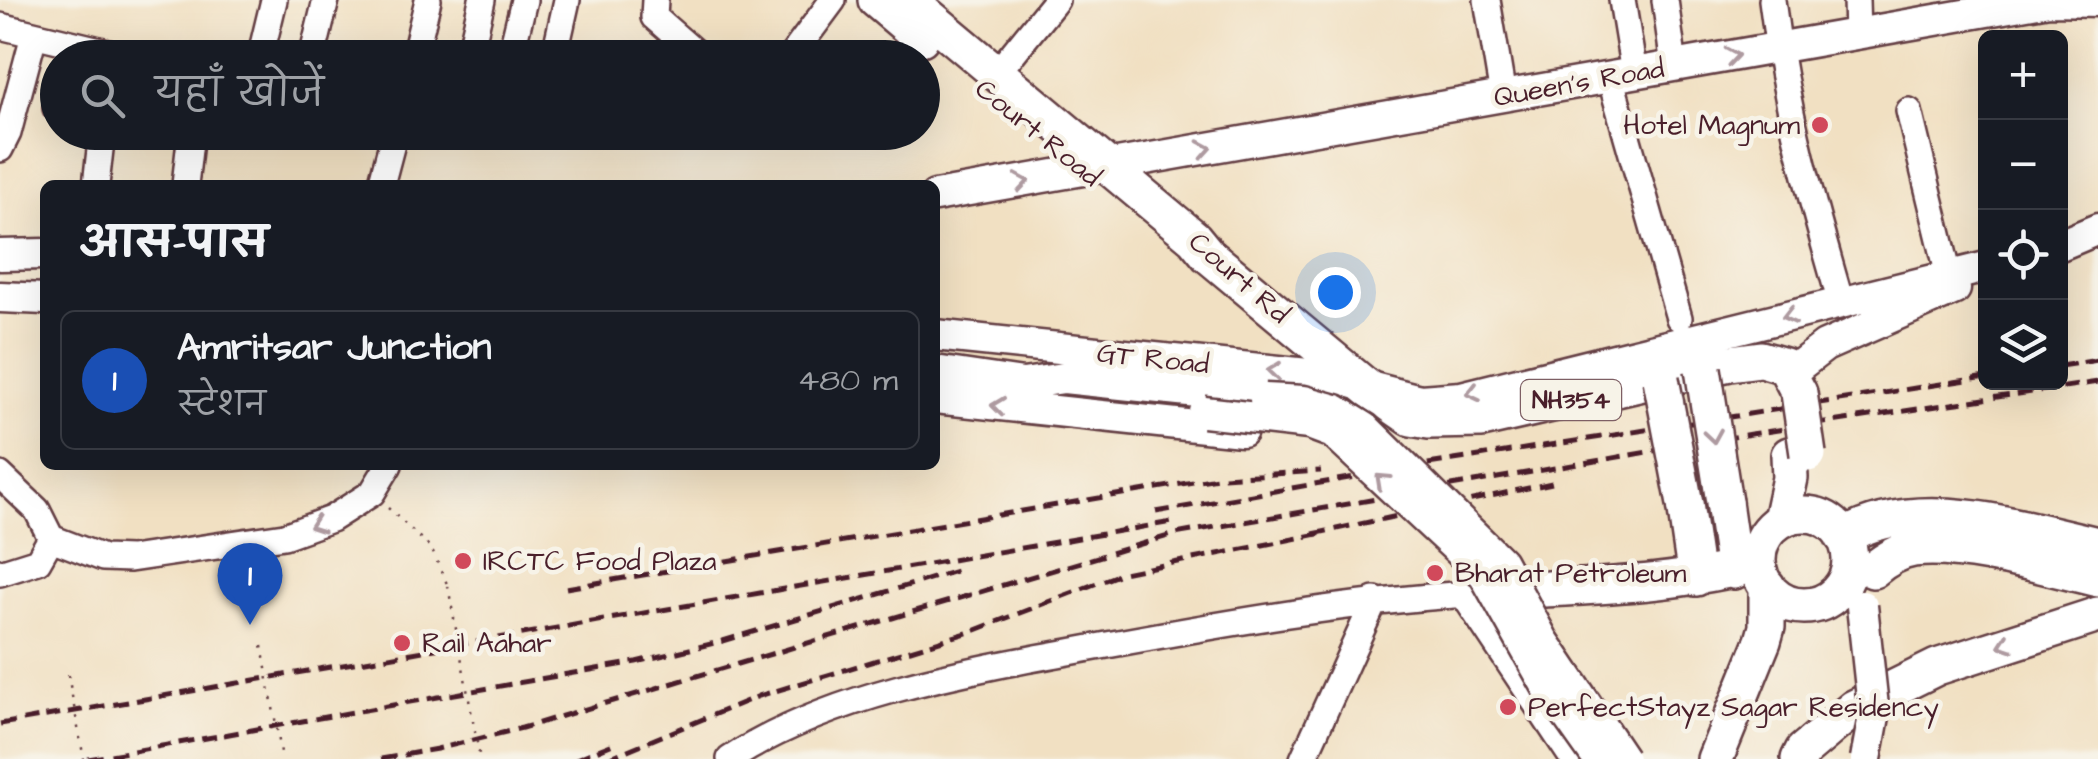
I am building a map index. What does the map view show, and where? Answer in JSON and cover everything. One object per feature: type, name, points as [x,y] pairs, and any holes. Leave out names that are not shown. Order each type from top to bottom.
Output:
[{"type":"highway","name":"Court Road","points":[[876,0],[928,40]]},
{"type":"highway","name":"Court Road","points":[[909,0],[997,73],[1097,169]]},
{"type":"highway","name":"Court Road","points":[[940,49],[1097,169]]},
{"type":"highway","name":"Court Rd","points":[[1097,169],[1194,238],[1208,255],[1369,389],[1409,417]]},
{"type":"highway","name":"NH354","points":[[1409,417],[1429,421],[1482,420],[1661,380],[1761,376]]},
{"type":"highway","points":[[1579,759],[1469,594],[1753,573],[1785,602],[1800,606],[1830,598],[1841,588],[1850,560],[1761,376]]},
{"type":"highway","points":[[1715,759],[1767,626],[1753,573],[1724,502],[1761,376]]},
{"type":"highway","points":[[1661,380],[1696,578]]},
{"type":"highway","points":[[1780,520],[1799,454]]},
{"type":"highway","points":[[1753,573],[1761,543],[1770,529],[1780,520],[1807,513],[1832,527],[1896,517],[1947,517],[2098,545]]},
{"type":"highway","points":[[1880,521],[2098,579]]},
{"type":"highway","points":[[1874,570],[1902,552],[1942,539],[2098,559]]},
{"type":"highway","points":[[1874,570],[1905,564],[1977,568],[2098,593]]},
{"type":"highway","points":[[1734,759],[1800,606]]},
{"type":"highway","points":[[1799,759],[1803,751],[1854,708],[1937,667],[2098,615]]},
{"type":"main road","name":"Queen's Road","points":[[940,195],[1857,36],[1926,11],[2048,0],[2098,1]]},
{"type":"main road","points":[[2068,242],[2098,230]]},
{"type":"main road","points":[[0,255],[40,254]]},
{"type":"main road","name":"GT Road","points":[[940,336],[1327,376],[1420,400],[1461,397],[1978,268]]},
{"type":"main road","points":[[1761,376],[1978,279]]},
{"type":"main road","points":[[0,296],[40,299]]},
{"type":"main road","points":[[940,372],[1022,384],[1064,378],[1304,401],[1336,410],[1366,428],[1501,562],[1543,640],[1623,759]]},
{"type":"main road","points":[[1022,384],[1046,396],[1309,424],[1333,433],[1484,574],[1549,690],[1598,759]]},
{"type":"main road","points":[[940,399],[1286,434],[1409,417]]},
{"type":"main road","points":[[1866,759],[1874,716],[1862,606],[1863,590],[1874,570]]},
{"type":"street","points":[[264,40],[274,0]]},
{"type":"street","points":[[316,40],[326,0]]},
{"type":"street","points":[[418,40],[428,0]]},
{"type":"street","points":[[474,40],[482,0]]},
{"type":"street","points":[[514,40],[524,0]]},
{"type":"street","points":[[558,40],[567,0]]},
{"type":"street","points":[[655,0],[654,17],[680,40]]},
{"type":"street","points":[[803,40],[833,0]]},
{"type":"street","points":[[997,73],[1056,0]]},
{"type":"street","points":[[1487,0],[1511,95]]},
{"type":"street","points":[[1504,0],[1511,95]]},
{"type":"street","points":[[1622,0],[1621,75],[1678,318]]},
{"type":"street","points":[[1665,0],[1674,66]]},
{"type":"street","points":[[1772,0],[1798,154],[1841,303]]},
{"type":"street","points":[[1856,0],[1857,36]]},
{"type":"street","points":[[0,26],[59,40]]},
{"type":"street","points":[[0,149],[8,133],[34,34]]},
{"type":"street","points":[[1909,110],[1949,276]]},
{"type":"street","points":[[97,180],[100,150]]},
{"type":"street","points":[[186,180],[189,150]]},
{"type":"street","points":[[382,180],[390,150]]},
{"type":"street","points":[[0,475],[37,510],[51,538],[92,555],[130,559],[284,536],[332,519],[372,493],[385,470]]},
{"type":"street","points":[[0,574],[38,561],[51,538]]},
{"type":"street","points":[[730,759],[776,730],[905,688],[1050,655],[1286,613],[1376,600],[1469,594]]},
{"type":"street","points":[[1303,759],[1376,600]]},
{"type":"path","points":[[372,493],[431,548],[448,586],[480,759]]},
{"type":"path","points":[[262,646],[282,758]]},
{"type":"path","points":[[68,675],[84,759]]},
{"type":"railway","points":[[2068,365],[2098,360]]},
{"type":"railway","points":[[1156,512],[1428,464],[1978,378]]},
{"type":"railway","points":[[381,759],[522,728],[1175,534],[1751,434],[2098,382]]},
{"type":"railway","points":[[566,588],[1223,477],[1321,471]]},
{"type":"railway","points":[[1313,534],[1552,483]]},
{"type":"railway","points":[[0,724],[1178,521]]},
{"type":"railway","points":[[606,759],[759,696],[973,631],[1123,573],[1323,533]]},
{"type":"railway","points":[[88,759],[636,662],[723,641],[956,571]]},
{"type":"railway","points":[[576,759],[618,742]]},
{"type":"place","name":"Hotel Magnum","points":[[1820,125]]},
{"type":"place","name":"IRCTC Food Plaza","points":[[463,561]]},
{"type":"place","name":"Bharat Petroleum","points":[[1435,573]]},
{"type":"place","name":"Amritsar Junction","points":[[250,625]]},
{"type":"place","name":"Rail Aahar","points":[[402,643]]},
{"type":"place","name":"PerfectStayz Sagar Residency","points":[[1508,707]]}]
